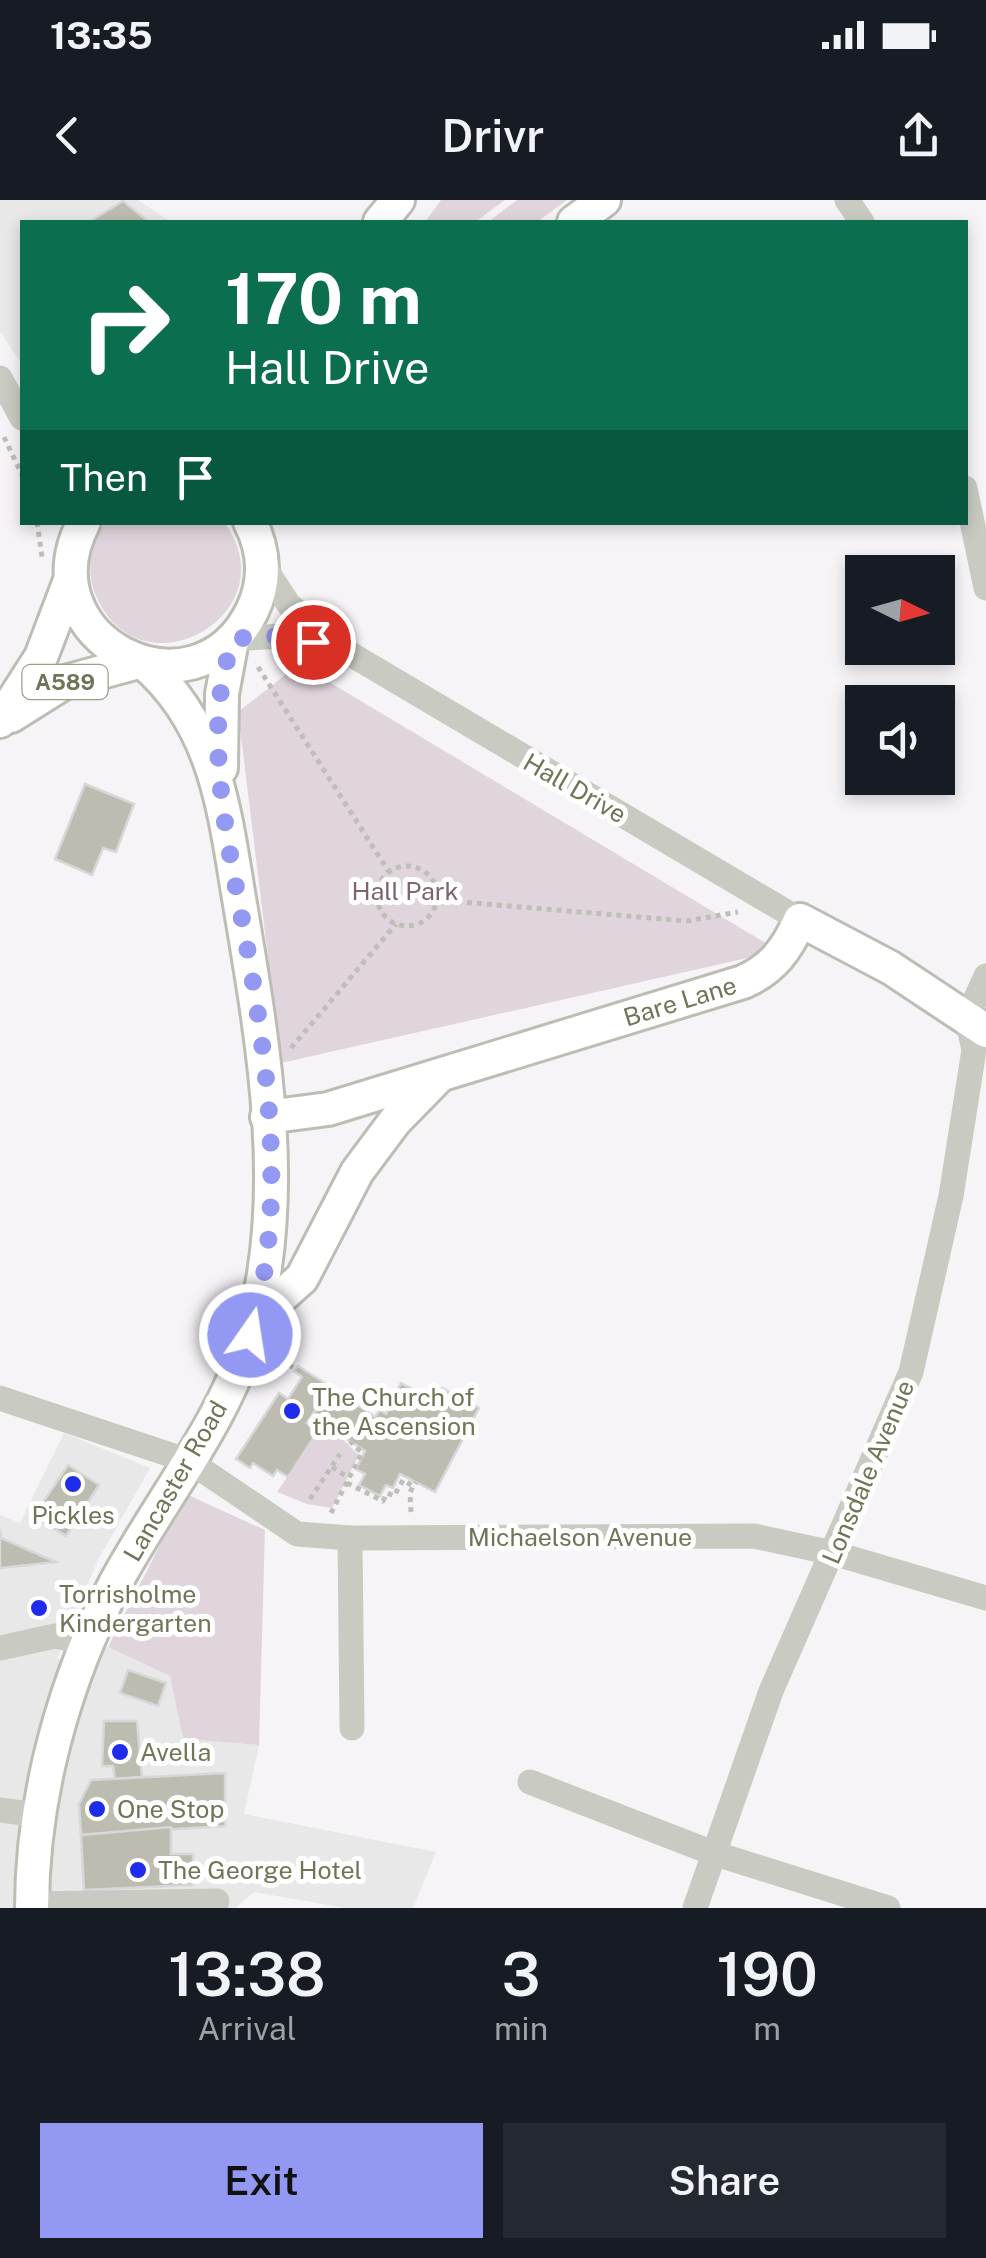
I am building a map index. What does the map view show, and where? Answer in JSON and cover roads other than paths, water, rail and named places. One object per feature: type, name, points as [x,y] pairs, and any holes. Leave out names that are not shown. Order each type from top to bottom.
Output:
[{"type":"main road","points":[[382,220],[398,200]]},
{"type":"main road","points":[[577,220],[604,200]]},
{"type":"main road","name":"A589","points":[[83,525],[71,554],[70,575],[77,604],[90,628],[108,646],[141,663]]},
{"type":"main road","points":[[240,647],[259,597],[260,540]]},
{"type":"main road","name":"A589","points":[[0,722],[41,657],[70,575]]},
{"type":"main road","name":"A589","points":[[0,722],[65,682],[141,663],[193,662],[240,647]]},
{"type":"main road","name":"Lancaster Road","points":[[32,1906],[38,1815],[68,1692],[115,1583],[190,1461],[240,1361],[254,1321],[268,1234],[267,1118],[254,988],[223,807],[220,723],[240,647]]},
{"type":"main road","name":"Lancaster Road","points":[[141,663],[166,682],[191,717],[223,807]]},
{"type":"main road","points":[[788,913],[891,968],[976,1024]]},
{"type":"main road","name":"Bare Lane","points":[[267,1118],[328,1109],[762,974],[778,960],[788,913]]},
{"type":"main road","name":"Bare Lane","points":[[254,1321],[302,1278],[357,1172],[394,1121],[440,1075]]},
{"type":"street","points":[[0,376],[20,398]]},
{"type":"street","points":[[0,376],[20,414]]},
{"type":"street","points":[[971,490],[986,588]]},
{"type":"street","points":[[64,525],[70,575]]},
{"type":"street","name":"Hall Drive","points":[[260,540],[289,605],[352,654],[788,913]]},
{"type":"street","name":"Hall Drive","points":[[240,647],[282,636],[352,654]]},
{"type":"street","points":[[976,1024],[986,976]]},
{"type":"street","name":"Lonsdale Avenue","points":[[695,1908],[770,1691],[834,1554],[911,1372],[951,1196],[976,1024]]},
{"type":"street","name":"Michaelson Avenue","points":[[0,1398],[190,1461],[297,1534],[350,1538],[754,1536],[834,1554],[986,1598]]},
{"type":"street","points":[[350,1538],[352,1728]]},
{"type":"street","points":[[0,1648],[55,1636],[90,1644]]},
{"type":"street","points":[[530,1782],[713,1853],[888,1908]]},
{"type":"street","points":[[0,1810],[38,1815]]},
{"type":"street","points":[[32,1906],[216,1901]]},
{"type":"place","name":"The Church of the Ascension","points":[[292,1411]]},
{"type":"place","name":"Pickles","points":[[73,1484]]},
{"type":"place","name":"Torrisholme Kindergarten","points":[[39,1608]]},
{"type":"place","name":"Avella","points":[[120,1752]]},
{"type":"place","name":"One Stop","points":[[97,1809]]},
{"type":"place","name":"The George Hotel","points":[[138,1870]]},
{"type":"park label","name":"Hall Park","points":[[405,891]]}]
